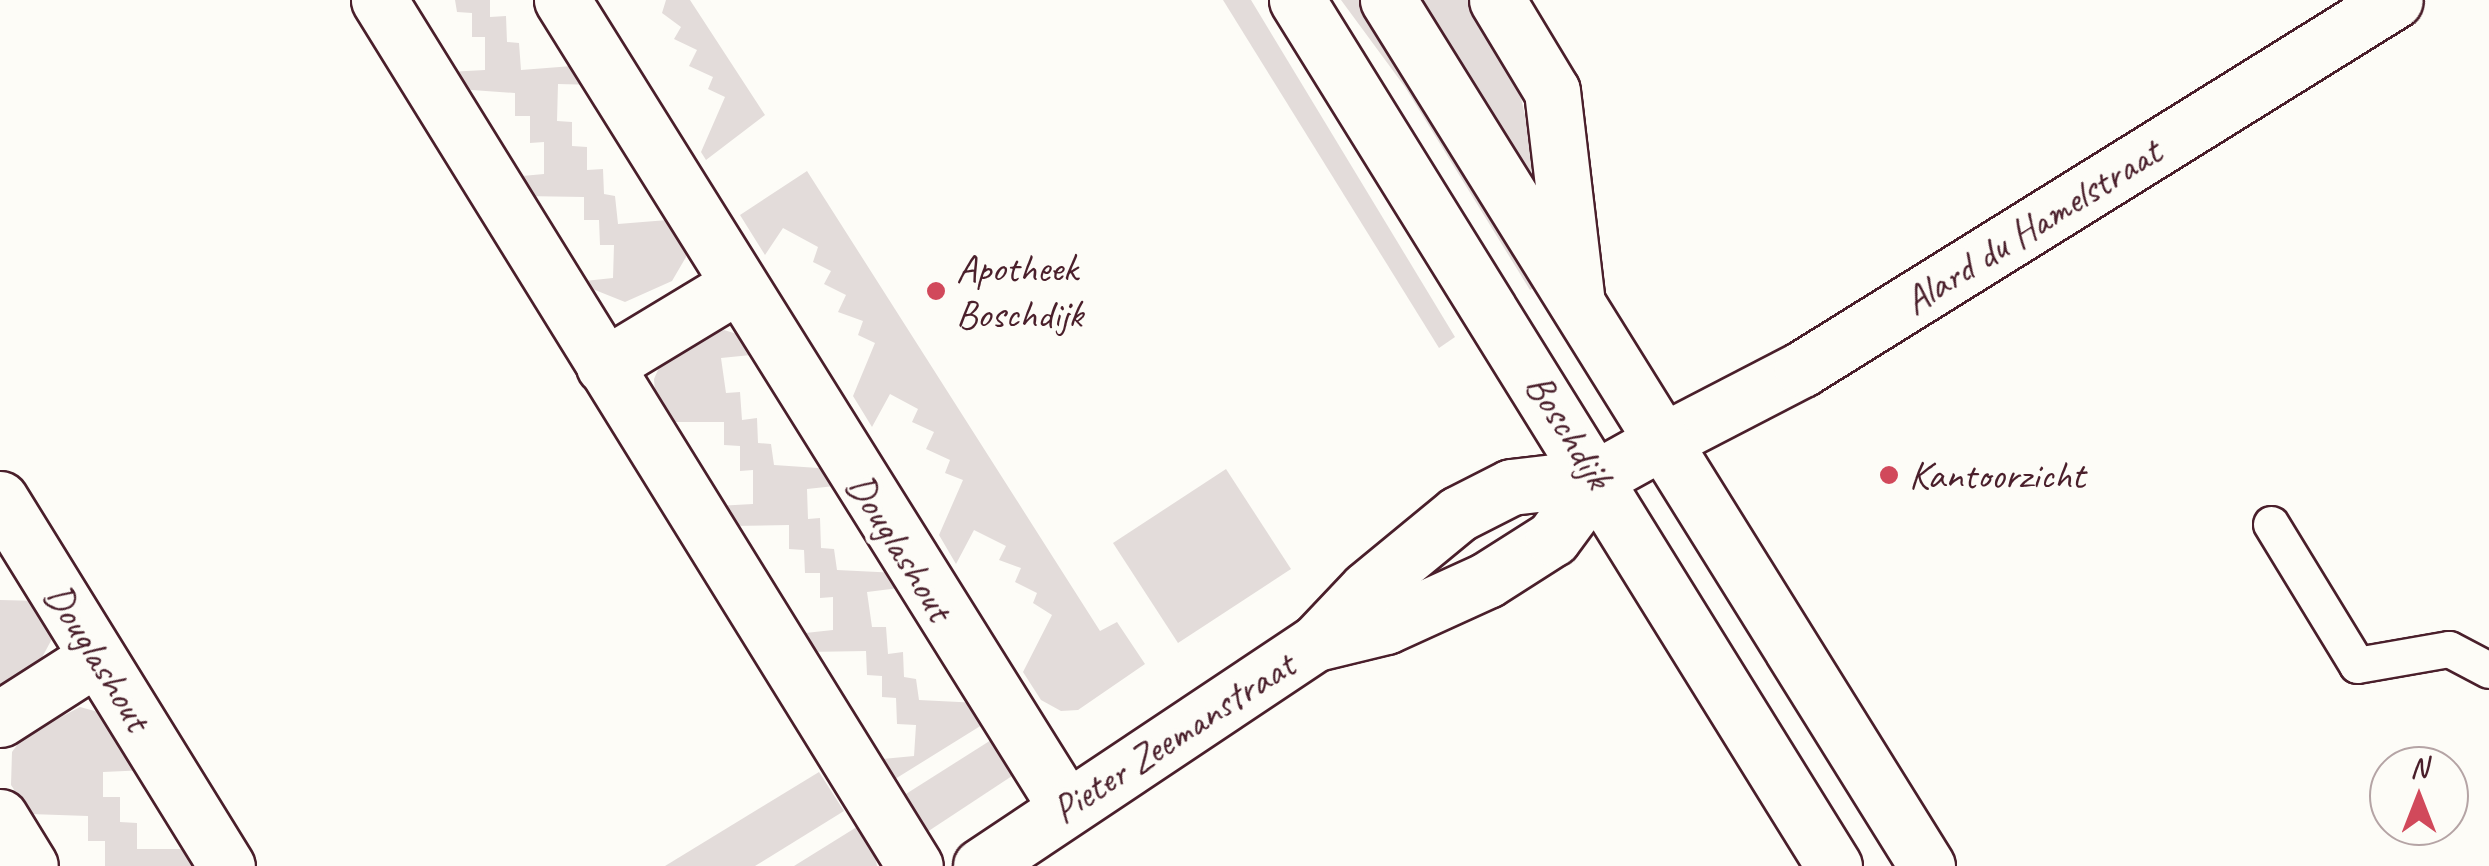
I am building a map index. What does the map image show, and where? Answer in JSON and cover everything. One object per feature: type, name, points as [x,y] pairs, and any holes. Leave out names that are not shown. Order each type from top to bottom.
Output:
[{"type":"street","points":[[379,0],[916,866]]},
{"type":"street","name":"Douglashout","points":[[562,0],[736,286],[1066,807]]},
{"type":"street","name":"Boschdijk","points":[[1297,0],[1598,478],[1834,866]]},
{"type":"street","name":"Boschdijk","points":[[1388,0],[1927,866]]},
{"type":"street","name":"Boschdijk","points":[[1496,0],[1552,90],[1577,303]]},
{"type":"street","name":"Alard du Hamelstraat","points":[[1663,441],[1802,369],[2375,5]]},
{"type":"street","points":[[604,366],[736,286]]},
{"type":"street","name":"Pieter Zeemanstraat","points":[[981,866],[1316,643],[1368,589],[1458,514],[1511,488],[1598,478],[1663,441]]},
{"type":"street","name":"Pieter Zeemanstraat","points":[[1316,643],[1386,626],[1487,580],[1553,538],[1598,478]]},
{"type":"street","name":"Douglashout","points":[[0,500],[227,866]]},
{"type":"street","points":[[0,719],[98,656]]},
{"type":"street","points":[[0,817],[30,866]]},
{"type":"lane","points":[[2271,524],[2357,666],[2449,649],[2489,670]]},
{"type":"shaded area","points":[[455,0],[490,0],[490,17],[506,16],[507,42],[519,43],[521,70],[585,65],[597,85],[558,84],[557,121],[572,122],[572,146],[587,147],[587,170],[603,169],[604,194],[615,196],[618,224],[680,219],[687,232],[686,257],[672,281],[625,302],[575,282],[613,278],[614,245],[600,245],[599,220],[584,220],[584,197],[523,196],[511,177],[544,174],[544,142],[530,143],[530,116],[515,116],[515,93],[458,89],[448,72],[485,70],[485,37],[472,37],[472,13],[457,12]]},
{"type":"shaded area","points":[[666,0],[690,0],[765,115],[706,160],[701,152],[725,97],[708,89],[713,77],[689,66],[697,50],[674,39],[681,27],[662,13]]},
{"type":"shaded area","points":[[1223,0],[1251,0],[1455,337],[1439,348]]},
{"type":"shaded area","points":[[1341,0],[1370,0],[1546,280],[1530,290],[1405,87]]},
{"type":"shaded area","points":[[1406,0],[1473,0],[1521,98],[1546,208]]},
{"type":"shaded area","points":[[807,171],[1100,631],[1117,622],[1145,664],[1078,710],[1061,711],[1041,700],[1023,672],[1052,615],[1033,603],[1037,593],[1015,582],[1021,568],[999,560],[1006,546],[974,530],[956,564],[939,535],[963,480],[945,473],[950,460],[926,449],[934,432],[912,422],[918,409],[890,394],[872,427],[853,396],[875,343],[858,335],[863,321],[838,312],[846,295],[824,284],[831,271],[813,262],[818,247],[783,228],[765,255],[740,215]]},
{"type":"shaded area","points":[[724,330],[747,337],[761,354],[721,358],[726,393],[740,392],[742,420],[757,418],[758,443],[771,444],[774,465],[833,469],[844,485],[807,489],[808,519],[820,518],[821,548],[834,549],[837,570],[898,573],[907,587],[867,592],[872,627],[886,627],[888,654],[903,652],[904,677],[916,679],[919,700],[979,703],[990,720],[887,784],[872,760],[914,756],[916,725],[897,724],[896,698],[882,697],[882,676],[867,675],[866,651],[807,652],[796,634],[833,630],[833,597],[820,598],[820,573],[805,573],[804,550],[789,549],[789,525],[730,526],[717,506],[753,504],[753,470],[740,471],[740,446],[724,445],[724,422],[666,422],[656,407],[654,379],[664,356]]},
{"type":"shaded area","points":[[1226,469],[1291,569],[1178,643],[1113,543]]},
{"type":"shaded area","points":[[0,600],[41,601],[53,637],[39,663],[0,687]]},
{"type":"shaded area","points":[[80,707],[102,713],[147,770],[103,772],[103,797],[120,797],[120,822],[137,823],[137,849],[196,849],[207,866],[105,866],[105,841],[88,841],[88,816],[30,814],[11,785],[12,752],[23,737]]},
{"type":"shaded area","points":[[999,735],[1012,776],[921,836],[898,799]]},
{"type":"shaded area","points":[[819,772],[844,811],[755,866],[665,866]]},
{"type":"shaded area","points":[[868,820],[877,866],[794,866]]},
{"type":"place","name":"Apotheek Boschdijk","points":[[936,291]]},
{"type":"place","name":"Kantoorzicht","points":[[1889,475]]}]
